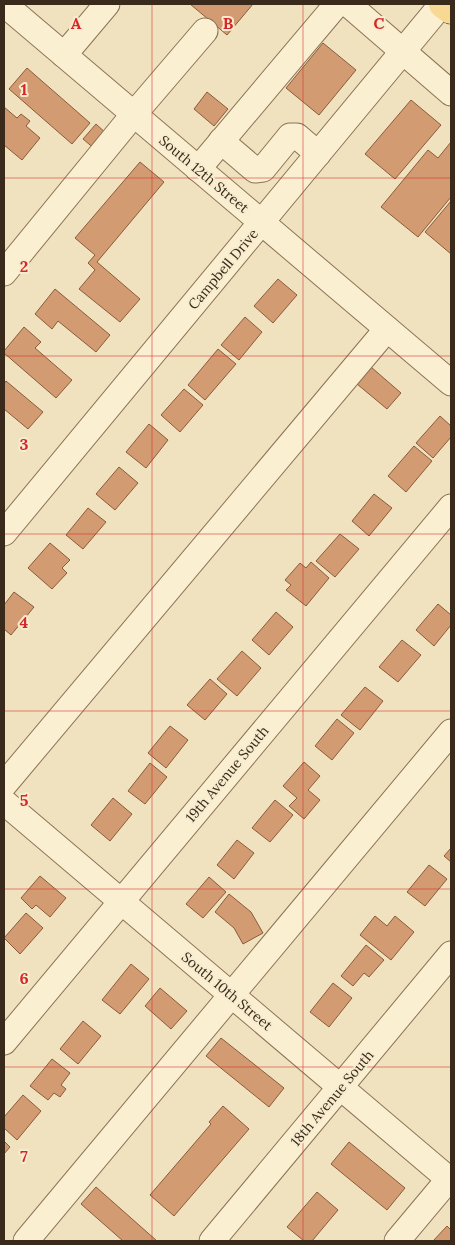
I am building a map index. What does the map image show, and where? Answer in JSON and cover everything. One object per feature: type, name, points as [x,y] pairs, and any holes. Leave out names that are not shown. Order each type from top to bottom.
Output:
[{"type":"main road","points":[[443,4],[451,10]]},
{"type":"street","points":[[64,55],[107,4]]},
{"type":"street","points":[[198,169],[337,4]]},
{"type":"street","points":[[348,4],[451,93]]},
{"type":"street","name":"Campbell Drive","points":[[4,533],[443,4]]},
{"type":"street","name":"South 12th Street","points":[[9,9],[451,383]]},
{"type":"street","points":[[4,273],[204,31]]},
{"type":"street","points":[[221,141],[255,170],[263,169],[290,136],[297,136],[318,154]]},
{"type":"street","points":[[4,785],[387,328]]},
{"type":"street","name":"19th Avenue South","points":[[4,1042],[451,507]]},
{"type":"street","points":[[26,1241],[451,732]]},
{"type":"street","name":"South 10th Street","points":[[4,802],[450,1180]]},
{"type":"street","name":"18th Avenue South","points":[[212,1241],[451,954]]},
{"type":"street","points":[[397,1241],[450,1180]]},
{"type":"building","points":[[190,4],[253,4],[227,35]]},
{"type":"building","points":[[323,43],[356,70],[319,115],[286,88]]},
{"type":"building","points":[[27,68],[90,123],[72,144],[9,89]]},
{"type":"building","points":[[207,92],[228,109],[214,126],[194,109]]},
{"type":"building","points":[[411,100],[441,125],[395,179],[365,154]]},
{"type":"building","points":[[4,107],[17,118],[21,114],[30,121],[26,126],[40,138],[22,160],[4,145]]},
{"type":"building","points":[[96,124],[109,136],[96,150],[83,139]]},
{"type":"building","points":[[451,142],[451,197],[418,237],[381,207],[428,150],[438,158]]},
{"type":"building","points":[[140,162],[164,182],[97,262],[140,299],[120,322],[79,289],[95,270],[88,263],[95,255],[75,238]]},
{"type":"building","points":[[451,201],[451,254],[425,232]]},
{"type":"building","points":[[278,279],[297,295],[273,323],[254,306]]},
{"type":"building","points":[[55,289],[110,335],[96,352],[58,321],[52,329],[35,314]]},
{"type":"building","points":[[245,317],[262,332],[239,360],[221,345]]},
{"type":"building","points":[[24,327],[41,342],[35,348],[72,380],[56,398],[4,353]]},
{"type":"building","points":[[218,349],[236,364],[205,400],[188,385]]},
{"type":"building","points":[[371,367],[401,393],[387,409],[357,384]]},
{"type":"building","points":[[6,381],[43,412],[28,429],[4,409],[4,384]]},
{"type":"building","points":[[184,389],[203,405],[180,432],[161,415]]},
{"type":"building","points":[[440,416],[451,426],[451,437],[433,458],[416,443]]},
{"type":"building","points":[[149,424],[168,440],[146,468],[126,452]]},
{"type":"building","points":[[414,446],[432,461],[406,492],[388,476]]},
{"type":"building","points":[[119,467],[138,483],[115,510],[96,494]]},
{"type":"building","points":[[374,494],[392,508],[369,536],[352,521]]},
{"type":"building","points":[[88,508],[106,522],[83,549],[66,535]]},
{"type":"building","points":[[340,534],[359,549],[335,577],[316,561]]},
{"type":"building","points":[[50,543],[70,560],[62,568],[67,573],[52,589],[28,568]]},
{"type":"building","points":[[311,562],[329,578],[306,606],[286,590],[291,585],[285,580],[300,563],[306,568]]},
{"type":"building","points":[[14,592],[34,607],[11,635],[4,629],[4,605]]},
{"type":"building","points":[[438,604],[451,615],[451,625],[434,646],[416,630]]},
{"type":"building","points":[[276,612],[293,627],[269,655],[252,640]]},
{"type":"building","points":[[402,640],[421,655],[398,682],[379,667]]},
{"type":"building","points":[[242,651],[261,668],[237,696],[217,679]]},
{"type":"building","points":[[210,679],[227,694],[205,720],[187,705]]},
{"type":"building","points":[[365,687],[383,701],[360,730],[341,715]]},
{"type":"building","points":[[337,719],[354,733],[332,760],[315,746]]},
{"type":"building","points":[[170,726],[188,740],[166,768],[148,753]]},
{"type":"building","points":[[304,762],[320,776],[308,790],[320,800],[304,819],[289,806],[297,798],[283,786]]},
{"type":"building","points":[[150,763],[167,777],[145,804],[128,791]]},
{"type":"building","points":[[113,798],[132,814],[110,841],[91,825]]},
{"type":"building","points":[[275,800],[293,815],[270,842],[252,828]]},
{"type":"building","points":[[237,840],[254,853],[234,879],[217,865]]},
{"type":"building","points":[[451,848],[451,862],[444,856]]},
{"type":"building","points":[[429,865],[447,879],[425,906],[407,892]]},
{"type":"building","points":[[40,876],[66,898],[50,917],[36,905],[32,909],[21,898]]},
{"type":"building","points":[[209,877],[226,892],[203,918],[186,904]]},
{"type":"building","points":[[229,894],[251,912],[263,933],[243,944],[234,928],[215,912]]},
{"type":"building","points":[[26,913],[43,928],[20,954],[4,938]]},
{"type":"building","points":[[375,916],[387,926],[395,916],[414,932],[391,960],[360,935]]},
{"type":"building","points":[[366,945],[384,960],[369,977],[364,973],[353,986],[341,976]]},
{"type":"building","points":[[131,964],[149,979],[120,1014],[102,1000]]},
{"type":"building","points":[[333,983],[352,998],[329,1027],[310,1012]]},
{"type":"building","points":[[160,988],[187,1011],[171,1029],[145,1006]]},
{"type":"building","points":[[83,1021],[101,1036],[78,1064],[60,1049]]},
{"type":"building","points":[[221,1038],[284,1088],[269,1107],[206,1056]]},
{"type":"building","points":[[52,1059],[70,1073],[61,1085],[66,1089],[60,1097],[54,1093],[48,1100],[30,1086]]},
{"type":"building","points":[[23,1095],[41,1111],[17,1140],[4,1128],[4,1117]]},
{"type":"building","points":[[223,1106],[249,1129],[174,1216],[150,1195],[211,1124],[209,1122]]},
{"type":"building","points":[[4,1141],[10,1147],[4,1154]]},
{"type":"building","points":[[349,1142],[405,1188],[387,1210],[331,1164]]},
{"type":"building","points":[[96,1187],[157,1241],[123,1241],[81,1204]]},
{"type":"building","points":[[317,1192],[338,1210],[312,1241],[304,1241],[287,1227]]},
{"type":"building","points":[[447,1226],[451,1230],[451,1241],[433,1241]]}]
